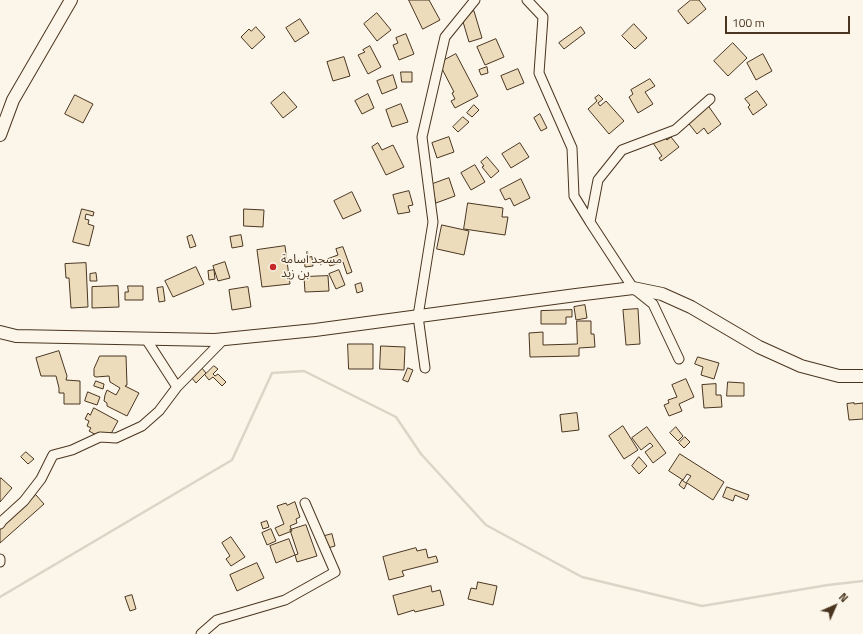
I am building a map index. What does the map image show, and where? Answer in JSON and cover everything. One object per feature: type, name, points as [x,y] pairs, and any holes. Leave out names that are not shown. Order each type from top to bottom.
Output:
[{"type":"main road","points":[[0,135],[12,100],[71,0]]},
{"type":"main road","points":[[0,334],[16,336],[222,340],[315,330],[633,288],[662,294],[691,307],[759,347],[801,366],[839,376],[863,376]]},
{"type":"street","points":[[425,368],[418,316],[433,222],[422,137],[445,37],[475,0]]},
{"type":"street","points":[[527,0],[543,17],[539,73],[572,148],[574,196],[633,288],[653,304],[679,359]]},
{"type":"street","points":[[590,222],[598,180],[622,150],[675,130],[710,99]]},
{"type":"street","points":[[146,339],[177,387]]},
{"type":"street","points":[[0,524],[24,501],[41,479],[53,455],[72,450],[100,437],[116,438],[142,426],[159,411],[177,387],[222,340]]},
{"type":"street","points":[[201,634],[217,620],[285,600],[335,572],[305,503]]},
{"type":"building","points":[[409,0],[429,0],[440,20],[423,29]]},
{"type":"building","points":[[691,0],[699,0],[706,9],[688,24],[678,11]]},
{"type":"building","points":[[474,11],[482,38],[469,42],[461,15]]},
{"type":"building","points":[[377,13],[391,30],[377,41],[364,24]]},
{"type":"building","points":[[300,19],[309,33],[295,42],[286,28]]},
{"type":"building","points":[[634,24],[647,38],[635,49],[622,36]]},
{"type":"building","points":[[256,27],[265,37],[252,49],[241,37],[249,29],[251,31]]},
{"type":"building","points":[[581,27],[585,33],[564,49],[559,43]]},
{"type":"building","points":[[406,34],[414,54],[399,60],[393,45],[398,43],[396,38]]},
{"type":"building","points":[[496,39],[504,57],[485,65],[477,47]]},
{"type":"building","points":[[733,43],[747,58],[728,76],[714,61]]},
{"type":"building","points":[[370,46],[381,67],[368,74],[358,55],[365,52],[363,50]]},
{"type":"building","points":[[456,54],[478,96],[455,108],[451,101],[455,99],[452,93],[454,92],[439,63]]},
{"type":"building","points":[[763,54],[772,71],[756,80],[747,63]]},
{"type":"building","points":[[344,57],[350,76],[333,81],[327,62]]},
{"type":"building","points":[[487,67],[488,73],[481,75],[479,70]]},
{"type":"building","points":[[518,69],[524,83],[507,90],[501,76]]},
{"type":"building","points":[[401,72],[412,72],[412,82],[402,82]]},
{"type":"building","points":[[393,75],[397,88],[382,94],[377,81]]},
{"type":"building","points":[[650,79],[655,86],[645,92],[653,104],[638,113],[629,97],[633,94],[631,90]]},
{"type":"building","points":[[757,91],[767,105],[753,115],[748,107],[750,105],[745,99]]},
{"type":"building","points":[[284,92],[297,107],[283,118],[271,103]]},
{"type":"building","points":[[368,94],[374,108],[362,114],[355,101]]},
{"type":"building","points":[[75,95],[93,104],[83,123],[65,114]]},
{"type":"building","points":[[599,95],[603,99],[598,103],[600,106],[606,101],[624,121],[609,134],[588,109],[597,101],[595,98]]},
{"type":"building","points":[[401,104],[408,122],[392,127],[386,110]]},
{"type":"building","points":[[707,104],[721,124],[708,134],[704,128],[697,134],[686,120]]},
{"type":"building","points":[[474,105],[479,110],[472,117],[467,113]]},
{"type":"building","points":[[540,114],[547,128],[541,131],[534,118]]},
{"type":"building","points":[[463,117],[469,122],[458,132],[453,127]]},
{"type":"building","points":[[663,136],[667,140],[671,137],[679,147],[661,161],[659,158],[662,156],[653,143]]},
{"type":"building","points":[[449,137],[454,152],[437,158],[432,143]]},
{"type":"building","points":[[378,143],[382,150],[393,145],[404,167],[386,175],[372,147]]},
{"type":"building","points":[[520,143],[529,157],[511,168],[502,154]]},
{"type":"building","points":[[487,157],[499,171],[491,178],[482,167],[484,166],[481,162]]},
{"type":"building","points":[[475,165],[485,182],[471,190],[461,173]]},
{"type":"building","points":[[449,178],[455,196],[436,203],[430,185]]},
{"type":"building","points":[[521,179],[530,198],[514,206],[510,198],[505,200],[500,190]]},
{"type":"building","points":[[409,191],[413,205],[408,206],[410,212],[398,214],[393,195]]},
{"type":"building","points":[[352,192],[361,211],[343,219],[334,201]]},
{"type":"building","points":[[468,203],[503,208],[502,217],[508,217],[505,235],[464,229]]},
{"type":"building","points":[[82,209],[94,212],[93,216],[86,214],[85,219],[89,220],[88,224],[94,226],[89,246],[73,242]]},
{"type":"building","points":[[244,209],[264,210],[263,227],[244,226]]},
{"type":"building","points":[[442,225],[469,231],[464,255],[437,249]]},
{"type":"building","points":[[192,235],[196,246],[190,248],[187,237]]},
{"type":"building","points":[[241,235],[243,246],[232,248],[230,237]]},
{"type":"building","name":"مسجد أسامة بن زيد","points":[[285,246],[290,284],[262,287],[257,250]]},
{"type":"building","points":[[343,247],[352,272],[347,274],[343,262],[330,266],[327,259],[338,255],[336,249]]},
{"type":"building","points":[[312,257],[313,266],[305,267],[304,258]]},
{"type":"building","points":[[225,262],[230,278],[218,281],[213,266]]},
{"type":"building","points":[[86,263],[88,307],[71,308],[69,278],[66,278],[65,264]]},
{"type":"building","points":[[196,267],[204,284],[173,297],[165,281]]},
{"type":"building","points":[[214,270],[215,279],[209,280],[208,271]]},
{"type":"building","points":[[339,270],[345,285],[336,289],[329,274]]},
{"type":"building","points":[[96,273],[97,281],[90,281],[90,274]]},
{"type":"building","points":[[328,276],[329,291],[305,292],[304,277]]},
{"type":"building","points":[[361,283],[363,291],[357,293],[355,285]]},
{"type":"building","points":[[118,286],[119,307],[92,308],[92,287]]},
{"type":"building","points":[[128,286],[143,286],[143,300],[125,300],[125,292],[128,292]]},
{"type":"building","points":[[163,287],[165,301],[159,302],[157,288]]},
{"type":"building","points":[[248,287],[251,307],[232,310],[229,290]]},
{"type":"building","points":[[585,305],[587,318],[576,320],[574,307]]},
{"type":"building","points":[[638,309],[640,344],[626,345],[623,310]]},
{"type":"building","points":[[572,310],[572,317],[566,317],[566,324],[541,324],[541,311]]},
{"type":"building","points":[[577,321],[591,321],[591,334],[594,334],[595,347],[579,348],[579,356],[530,357],[529,333],[543,332],[543,345],[577,344]]},
{"type":"building","points":[[348,344],[373,344],[373,369],[349,369]]},
{"type":"building","points":[[381,346],[405,347],[404,370],[380,369]]},
{"type":"building","points":[[59,351],[67,376],[66,380],[80,381],[80,404],[64,404],[64,393],[59,393],[56,376],[41,376],[36,358]]},
{"type":"building","points":[[100,356],[126,356],[127,385],[125,386],[139,393],[127,416],[107,406],[107,403],[104,401],[107,390],[116,395],[120,388],[110,382],[109,376],[94,376],[94,369]]},
{"type":"building","points":[[698,357],[719,363],[714,379],[701,375],[703,367],[695,364]]},
{"type":"building","points":[[214,366],[218,369],[213,374],[215,376],[218,374],[226,382],[222,386],[213,377],[209,380],[205,375]]},
{"type":"building","points":[[201,367],[206,373],[196,383],[191,377]]},
{"type":"building","points":[[408,368],[413,370],[408,382],[403,380]]},
{"type":"building","points":[[686,379],[694,397],[679,404],[682,411],[669,416],[664,405],[669,403],[668,400],[677,397],[672,385]]},
{"type":"building","points":[[96,381],[104,384],[103,389],[94,386]]},
{"type":"building","points":[[728,382],[744,383],[744,396],[727,396]]},
{"type":"building","points":[[716,384],[716,395],[721,395],[722,407],[704,408],[702,385]]},
{"type":"building","points":[[88,392],[100,397],[97,405],[85,401]]},
{"type":"building","points":[[863,403],[863,419],[849,420],[847,404]]},
{"type":"building","points":[[94,408],[118,421],[107,441],[89,431],[91,428],[87,426],[89,421],[85,419],[88,413],[90,415]]},
{"type":"building","points":[[577,413],[579,430],[562,432],[560,415]]},
{"type":"building","points":[[623,426],[638,450],[624,459],[609,436]]},
{"type":"building","points":[[647,427],[666,453],[653,463],[645,452],[653,446],[650,443],[641,450],[632,438]]},
{"type":"building","points":[[676,427],[683,436],[678,441],[670,433]]},
{"type":"building","points":[[685,437],[690,442],[684,448],[679,443]]},
{"type":"building","points":[[26,452],[34,459],[28,464],[21,457]]},
{"type":"building","points":[[680,454],[724,482],[713,500],[687,483],[684,489],[679,485],[682,480],[686,483],[691,476],[687,474],[683,480],[669,471]]},
{"type":"building","points":[[639,457],[647,466],[639,474],[632,466]]},
{"type":"building","points":[[1,478],[12,488],[0,502],[0,480]]},
{"type":"building","points":[[727,487],[749,495],[747,500],[735,495],[733,501],[723,497]]},
{"type":"building","points":[[36,495],[44,504],[0,543],[0,528]]},
{"type":"building","points":[[295,502],[300,517],[296,519],[297,523],[290,526],[292,531],[279,536],[275,528],[284,524],[277,506]]},
{"type":"building","points":[[267,521],[269,527],[263,529],[261,523]]},
{"type":"building","points":[[306,525],[317,556],[297,562],[295,555],[298,554],[290,530]]},
{"type":"building","points":[[271,529],[276,541],[267,545],[262,533]]},
{"type":"building","points":[[332,534],[335,546],[324,549],[321,537]]},
{"type":"building","points":[[231,537],[245,557],[231,566],[226,559],[230,556],[222,543]]},
{"type":"building","points":[[289,539],[295,555],[276,563],[270,546]]},
{"type":"building","points":[[416,548],[417,551],[426,549],[428,558],[436,556],[438,562],[402,571],[404,576],[389,580],[383,557]]},
{"type":"building","points":[[257,563],[264,578],[237,591],[230,575]]},
{"type":"building","points":[[478,582],[497,586],[493,605],[468,599],[471,588],[476,589]]},
{"type":"building","points":[[431,586],[432,592],[440,590],[444,605],[415,612],[414,610],[398,615],[393,596]]},
{"type":"building","points":[[132,595],[136,609],[130,611],[125,597]]},
{"type":"waterway","points":[[0,597],[232,460],[272,373],[304,371],[396,417],[421,454],[486,525],[582,577],[702,606],[828,585],[863,581]]},
{"type":"place","name":"مسجد أسامة بن زيد","points":[[273,267]]}]
